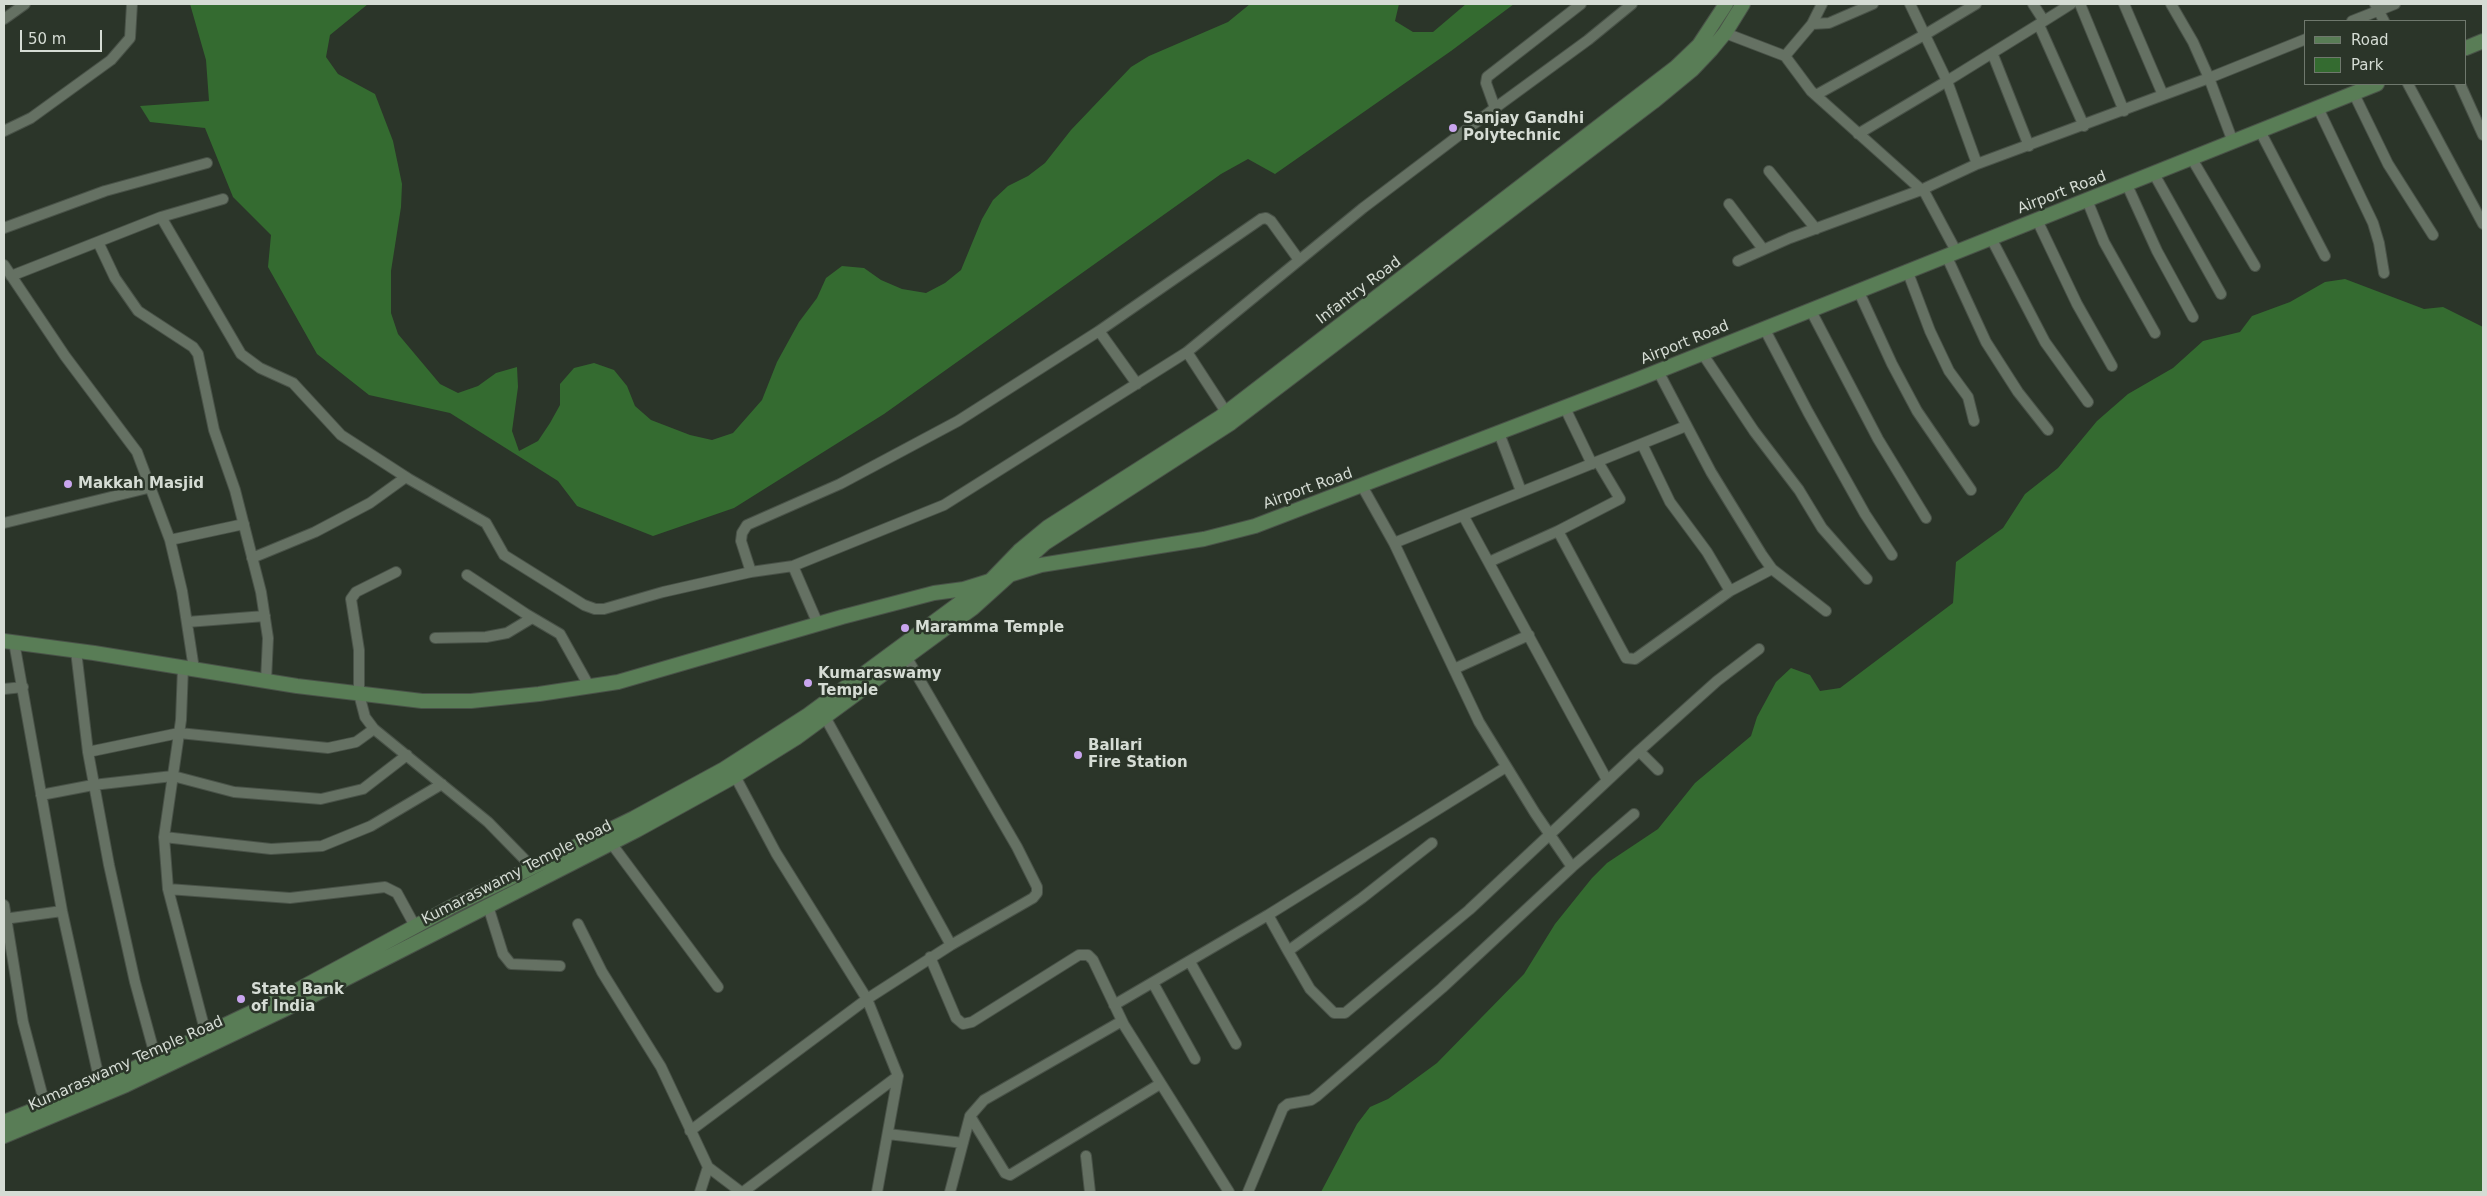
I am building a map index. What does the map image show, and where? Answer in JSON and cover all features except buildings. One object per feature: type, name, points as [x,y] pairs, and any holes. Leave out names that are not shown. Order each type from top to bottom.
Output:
[{"type":"main road","name":"Infantry Road","points":[[991,580],[1019,551],[1048,527],[1226,412],[1676,67],[1698,45],[1726,4]]},
{"type":"main road","name":"Infantry Road","points":[[1009,576],[1045,543],[1201,444],[1394,300],[1660,97],[1693,69],[1725,33],[1743,4]]},
{"type":"main road","points":[[2467,48],[2483,41]]},
{"type":"main road","name":"Airport Road","points":[[9,642],[76,650],[266,681],[422,701],[471,701],[618,682],[818,624],[1009,576],[1041,565],[1204,539],[1255,526],[1658,372],[1907,270],[2127,185],[2375,85]]},
{"type":"main road","name":"Kumaraswamy Temple Road","points":[[4,1136],[126,1085],[264,1019],[611,843],[735,776],[825,718],[973,608],[1009,576]]},
{"type":"main road","name":"Kumaraswamy Temple Road","points":[[4,1122],[156,1058],[290,994],[415,926],[634,818],[724,770],[808,715],[991,580]]},
{"type":"street","points":[[4,19],[25,4]]},
{"type":"street","points":[[4,131],[31,118],[116,55],[130,38],[132,4]]},
{"type":"street","points":[[1495,108],[1486,83],[1487,77],[1581,4]]},
{"type":"street","points":[[161,217],[241,354],[260,368],[293,383],[341,435],[406,477],[486,523],[504,555],[595,609],[604,610],[663,592],[751,572],[793,566],[944,505],[1187,352],[1299,260],[1495,108],[1588,40],[1632,4]]},
{"type":"street","points":[[1785,56],[1812,24],[1822,4]]},
{"type":"street","points":[[1812,24],[1828,23],[1873,4]]},
{"type":"street","points":[[1910,4],[1948,82],[1976,164]]},
{"type":"street","points":[[1816,96],[1976,4]]},
{"type":"street","points":[[2032,4],[2084,126]]},
{"type":"street","points":[[1858,134],[1948,82],[2071,4]]},
{"type":"street","points":[[2080,4],[2124,111]]},
{"type":"street","points":[[2124,4],[2163,95]]},
{"type":"street","points":[[2171,4],[2193,42],[2233,142]]},
{"type":"street","points":[[2354,20],[2377,7],[2395,4]]},
{"type":"street","points":[[2377,7],[2384,20]]},
{"type":"street","points":[[1725,33],[1785,56],[1816,96],[1925,193],[1986,342],[2018,392],[2048,430]]},
{"type":"street","points":[[1738,261],[1763,249],[1921,190],[1976,164],[2124,111],[2304,40]]},
{"type":"street","points":[[1992,55],[2029,146]]},
{"type":"street","points":[[2409,85],[2483,224]]},
{"type":"street","points":[[2460,85],[2483,136]]},
{"type":"street","points":[[2354,94],[2388,164],[2433,235]]},
{"type":"street","points":[[2318,108],[2373,223],[2380,243],[2384,273]]},
{"type":"street","points":[[2260,131],[2325,256]]},
{"type":"street","points":[[2192,158],[2255,266]]},
{"type":"street","points":[[4,228],[105,191],[207,163]]},
{"type":"street","points":[[1769,171],[1816,229]]},
{"type":"street","points":[[2154,174],[2221,294]]},
{"type":"street","points":[[2127,185],[2157,251],[2193,317]]},
{"type":"street","points":[[11,276],[161,217],[223,199]]},
{"type":"street","points":[[2087,200],[2104,242],[2155,333]]},
{"type":"street","points":[[1729,204],[1763,249]]},
{"type":"street","points":[[751,572],[740,541],[747,525],[840,484],[958,421],[1099,331],[1261,219],[1266,218],[1271,221],[1299,260]]},
{"type":"street","points":[[2037,220],[2077,304],[2112,366]]},
{"type":"street","points":[[1991,238],[2045,342],[2088,402]]},
{"type":"street","points":[[98,242],[115,278],[138,311],[193,347],[198,354],[214,430],[235,490],[265,616],[268,638],[266,681]]},
{"type":"street","points":[[4,265],[65,356],[137,452],[152,487],[170,540],[187,622],[188,668],[164,837],[168,889],[206,1034]]},
{"type":"street","points":[[1907,270],[1930,331],[1949,371],[1968,397],[1974,421]]},
{"type":"street","points":[[1858,290],[1892,364],[1917,411],[1971,490]]},
{"type":"street","points":[[1810,309],[1878,439],[1926,518]]},
{"type":"street","points":[[1764,328],[1865,514],[1892,555]]},
{"type":"street","points":[[1099,331],[1137,384]]},
{"type":"street","points":[[1187,352],[1226,412]]},
{"type":"street","points":[[1702,353],[1754,431],[1798,490],[1822,528],[1867,579]]},
{"type":"street","points":[[1658,372],[1711,472],[1772,568],[1826,611]]},
{"type":"street","points":[[1489,562],[1558,531],[1620,499],[1595,463],[1565,408]]},
{"type":"street","points":[[1394,543],[1464,517],[1521,491],[1686,426]]},
{"type":"street","points":[[1498,433],[1521,491]]},
{"type":"street","points":[[1642,444],[1670,502],[1706,552],[1730,592]]},
{"type":"street","points":[[252,558],[315,532],[370,502],[406,477]]},
{"type":"street","points":[[1362,486],[1394,543],[1479,722],[1506,767],[1572,867]]},
{"type":"street","points":[[4,523],[152,487]]},
{"type":"street","points":[[1464,517],[1607,780]]},
{"type":"street","points":[[170,540],[244,524]]},
{"type":"street","points":[[1558,531],[1626,658],[1635,659],[1730,592],[1772,568]]},
{"type":"street","points":[[793,566],[818,624]]},
{"type":"street","points":[[396,572],[356,592],[351,599],[359,650],[359,694],[365,717],[374,729],[488,822],[532,867]]},
{"type":"street","points":[[468,575],[532,618],[560,634],[589,686]]},
{"type":"street","points":[[187,622],[265,616]]},
{"type":"street","points":[[435,638],[486,638],[507,633],[532,618]]},
{"type":"street","points":[[1454,669],[1529,635]]},
{"type":"street","points":[[9,642],[23,688],[62,911],[100,1083]]},
{"type":"street","points":[[1268,915],[1310,989],[1334,1013],[1345,1013],[1469,910],[1549,833],[1639,751],[1724,675],[1759,649]]},
{"type":"street","points":[[76,650],[93,785],[135,982],[156,1058]]},
{"type":"street","points":[[690,1130],[867,999],[930,957],[1033,898],[1037,893],[1037,887],[1017,847],[907,658]]},
{"type":"street","points":[[4,689],[23,688]]},
{"type":"street","points":[[825,718],[951,944]]},
{"type":"street","points":[[88,752],[179,733],[328,748],[356,742],[374,729]]},
{"type":"street","points":[[1639,751],[1658,770]]},
{"type":"street","points":[[41,795],[93,785],[173,776],[234,792],[321,799],[362,789],[407,756]]},
{"type":"street","points":[[1114,1005],[1268,915],[1506,767]]},
{"type":"street","points":[[735,776],[776,853],[867,999],[898,1076],[877,1192]]},
{"type":"street","points":[[164,837],[271,849],[322,846],[371,826],[442,784]]},
{"type":"street","points":[[1248,1192],[1283,1108],[1288,1104],[1311,1100],[1317,1096],[1442,988],[1572,867],[1634,814]]},
{"type":"street","points":[[611,843],[718,987]]},
{"type":"street","points":[[1288,951],[1362,898],[1432,843]]},
{"type":"street","points":[[168,889],[290,898],[385,887],[397,894],[415,926]]},
{"type":"street","points":[[4,905],[23,1022],[45,1105]]},
{"type":"street","points":[[488,906],[503,954],[511,964],[560,966]]},
{"type":"street","points":[[5,919],[62,911]]},
{"type":"street","points":[[578,924],[602,972],[661,1066],[708,1167],[742,1192],[898,1076]]},
{"type":"street","points":[[930,957],[956,1018],[963,1024],[972,1022],[1079,955],[1088,955],[1093,960],[1122,1021],[1229,1192]]},
{"type":"street","points":[[1190,962],[1236,1044]]},
{"type":"street","points":[[1153,983],[1195,1059]]},
{"type":"street","points":[[950,1192],[970,1116],[984,1100],[1122,1021]]},
{"type":"street","points":[[970,1116],[1004,1173],[1010,1176],[1160,1084]]},
{"type":"street","points":[[888,1134],[963,1143]]},
{"type":"street","points":[[1086,1156],[1090,1192]]},
{"type":"street","points":[[700,1192],[708,1167]]},
{"type":"green space","points":[[190,4],[368,4],[330,35],[326,57],[338,74],[375,94],[393,141],[402,184],[401,207],[391,271],[391,313],[398,334],[440,384],[458,393],[478,386],[496,373],[517,367],[518,387],[512,431],[519,451],[538,441],[550,423],[560,405],[560,384],[574,368],[594,363],[614,370],[627,386],[635,406],[651,420],[690,435],[712,440],[733,433],[762,400],[777,362],[799,322],[817,298],[826,278],[842,266],[864,268],[881,280],[902,289],[926,293],[945,283],[961,270],[982,219],[993,200],[1008,186],[1028,176],[1045,163],[1071,130],[1131,67],[1149,56],[1228,22],[1250,4],[1399,4],[1395,21],[1413,32],[1433,32],[1466,4],[1514,4],[1451,51],[1275,174],[1248,159],[1221,174],[884,414],[734,508],[653,536],[577,506],[558,481],[450,413],[369,395],[317,354],[268,267],[271,235],[233,197],[205,128],[150,122],[140,106],[209,101],[206,60]]},
{"type":"green space","points":[[2345,279],[2424,309],[2443,307],[2483,327],[2483,1192],[1321,1192],[1357,1124],[1370,1107],[1388,1099],[1437,1063],[1524,974],[1555,924],[1592,878],[1607,863],[1658,829],[1695,783],[1751,736],[1757,717],[1776,682],[1791,668],[1810,675],[1820,691],[1840,688],[1953,603],[1956,562],[2003,528],[2025,494],[2058,468],[2097,421],[2128,394],[2173,368],[2203,341],[2240,332],[2252,316],[2290,302],[2325,282]]},
{"type":"place","name":"Sanjay Gandhi Polytechnic","points":[[1453,128]]},
{"type":"place","name":"Makkah Masjid","points":[[68,484]]},
{"type":"place","name":"Maramma Temple","points":[[905,628]]},
{"type":"place","name":"Kumaraswamy Temple","points":[[808,683]]},
{"type":"place","name":"Ballari Fire Station","points":[[1078,755]]},
{"type":"place","name":"State Bank of India","points":[[241,999]]}]
